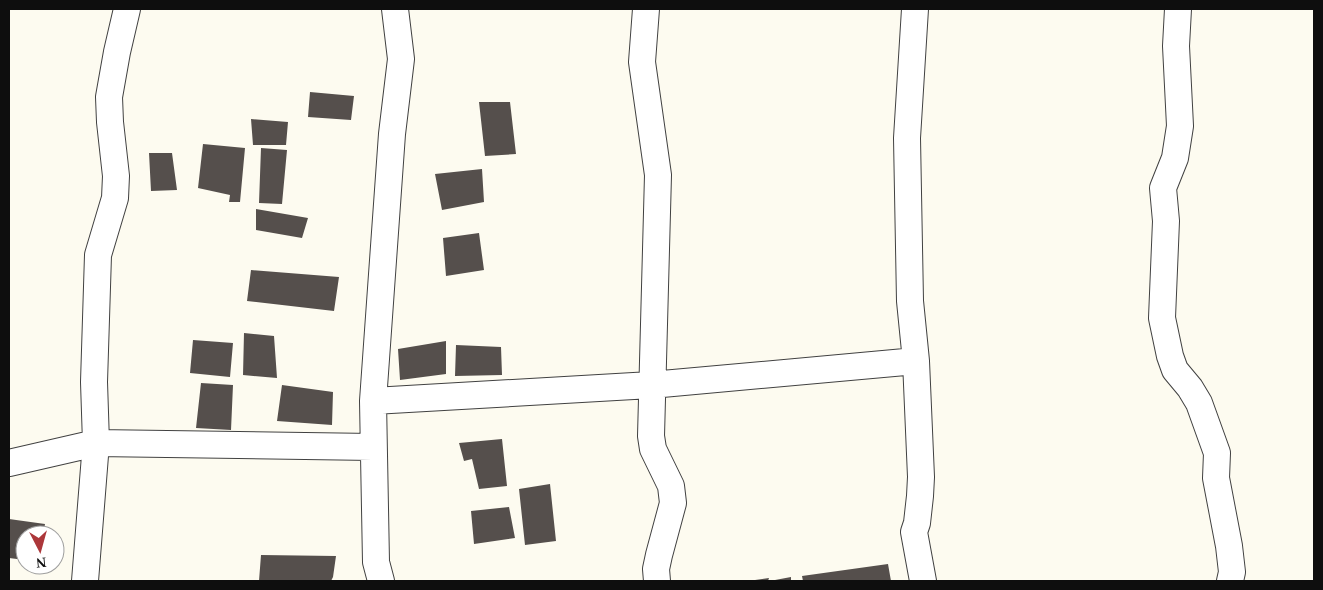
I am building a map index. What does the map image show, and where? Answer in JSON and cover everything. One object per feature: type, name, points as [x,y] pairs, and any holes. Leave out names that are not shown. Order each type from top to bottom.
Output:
[{"type":"street","points":[[86,581],[96,444],[94,382],[98,254],[115,198],[116,176],[109,97],[127,9]]},
{"type":"street","points":[[376,575],[373,401],[392,134],[401,59],[395,9]]},
{"type":"street","points":[[646,9],[642,62],[658,175],[651,436],[654,449],[670,486],[673,503],[658,555],[657,581]]},
{"type":"street","points":[[915,9],[907,138],[910,301],[916,361],[921,477],[917,524],[914,532],[923,581]]},
{"type":"street","points":[[1178,9],[1176,46],[1180,126],[1175,158],[1163,188],[1166,221],[1162,318],[1175,370],[1190,388],[1199,403],[1217,453],[1216,478],[1229,546],[1232,572],[1230,581]]},
{"type":"street","points":[[373,401],[651,386],[916,361]]},
{"type":"street","points":[[9,463],[96,444],[373,447]]},
{"type":"building","points":[[310,92],[354,96],[351,120],[308,117]]},
{"type":"building","points":[[479,102],[510,102],[516,154],[485,156]]},
{"type":"building","points":[[251,119],[288,122],[286,145],[253,145]]},
{"type":"building","points":[[203,144],[245,148],[240,202],[229,202],[230,195],[198,188]]},
{"type":"building","points":[[261,148],[287,150],[282,204],[259,203]]},
{"type":"building","points":[[149,153],[172,153],[177,190],[151,191]]},
{"type":"building","points":[[482,169],[484,202],[442,210],[435,174]]},
{"type":"building","points":[[256,209],[308,218],[302,238],[256,230]]},
{"type":"building","points":[[479,233],[484,270],[446,276],[443,238]]},
{"type":"building","points":[[251,270],[339,277],[334,311],[247,301]]},
{"type":"building","points":[[244,333],[274,336],[277,378],[243,375]]},
{"type":"building","points":[[193,340],[233,343],[230,377],[190,373]]},
{"type":"building","points":[[446,341],[446,374],[400,380],[398,349]]},
{"type":"building","points":[[456,345],[501,347],[502,375],[455,376]]},
{"type":"building","points":[[201,383],[233,385],[231,430],[196,428]]},
{"type":"building","points":[[282,385],[333,392],[332,425],[277,421]]},
{"type":"building","points":[[502,439],[507,486],[479,489],[472,459],[464,461],[459,443]]},
{"type":"building","points":[[550,484],[556,541],[525,545],[519,489]]},
{"type":"building","points":[[509,507],[515,538],[474,544],[471,511]]},
{"type":"building","points":[[9,519],[45,524],[15,525],[15,559],[9,558]]},
{"type":"building","points":[[261,555],[336,556],[333,577],[331,581],[259,581]]},
{"type":"building","points":[[888,564],[891,581],[803,581],[802,576]]},
{"type":"building","points":[[791,577],[791,581],[775,581],[775,580]]},
{"type":"building","points":[[769,578],[768,581],[755,581],[755,580]]}]
